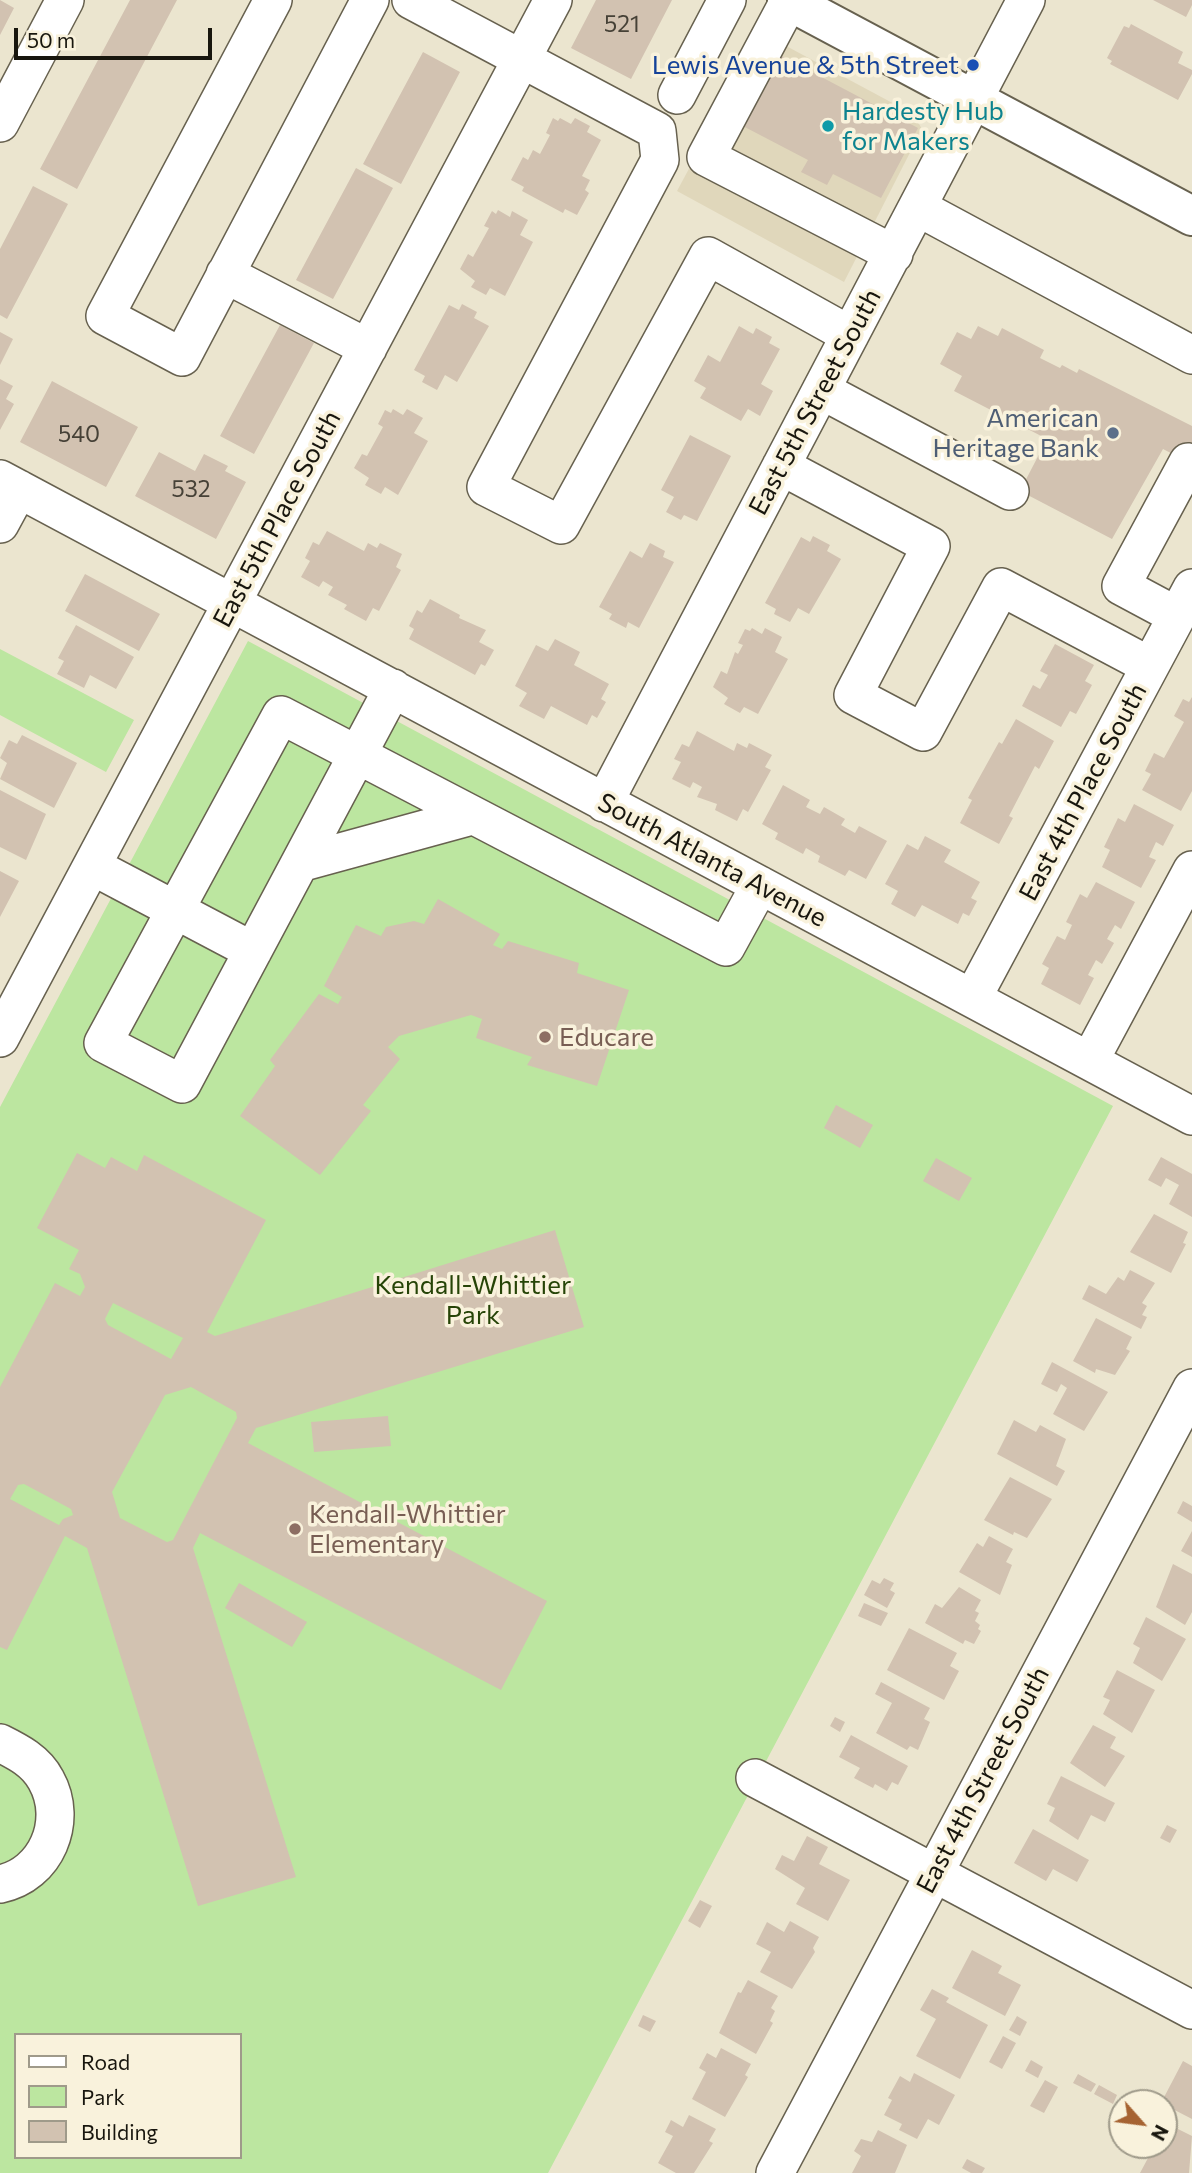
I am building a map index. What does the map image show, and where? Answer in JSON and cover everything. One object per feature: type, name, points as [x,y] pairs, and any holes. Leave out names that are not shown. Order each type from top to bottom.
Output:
[{"type":"main road","points":[[788,1],[1192,215]]},
{"type":"street","points":[[0,123],[65,0]]},
{"type":"street","points":[[273,0],[105,316],[182,357],[370,0]]},
{"type":"street","points":[[411,0],[657,131],[660,160],[486,487],[561,525],[708,256],[850,335]]},
{"type":"street","name":"East 5th Place South","points":[[0,1038],[552,0]]},
{"type":"street","points":[[677,95],[727,0]]},
{"type":"street","name":"East 5th Street South","points":[[604,803],[1026,0]]},
{"type":"street","points":[[788,1],[706,157],[894,254]]},
{"type":"street","points":[[919,208],[1192,355]]},
{"type":"street","points":[[225,274],[368,348]]},
{"type":"street","points":[[821,390],[1010,491]]},
{"type":"street","points":[[1186,604],[1121,586],[1188,462]]},
{"type":"street","points":[[781,466],[931,546],[853,695],[923,732],[1001,587],[1150,666]]},
{"type":"street","points":[[0,524],[9,484]]},
{"type":"street","name":"South Atlanta Avenue","points":[[9,484],[1192,1116]]},
{"type":"street","name":"East 4th Place South","points":[[973,997],[1150,666],[1186,604]]},
{"type":"street","points":[[393,688],[357,756],[300,863],[182,1084],[103,1043],[281,715],[357,756],[472,816],[726,947],[760,885]]},
{"type":"street","points":[[300,863],[472,816]]},
{"type":"street","points":[[92,866],[253,951]]},
{"type":"street","points":[[1090,1060],[1192,870]]},
{"type":"street","name":"East 4th Street South","points":[[775,2173],[1192,1388]]},
{"type":"street","points":[[0,1743],[25,1756],[46,1780],[53,1802],[54,1824],[49,1846],[34,1866],[15,1880],[0,1884]]},
{"type":"street","points":[[755,1778],[1192,2010]]},
{"type":"shaded area","points":[[762,33],[913,114],[922,129],[844,282],[677,191]]},
{"type":"green space","name":"Kendall-Whittier Park","points":[[248,641],[1113,1106],[548,2173],[0,2173],[0,1107]]},
{"type":"green space","points":[[0,649],[134,720],[106,772],[0,715]]},
{"type":"building","points":[[0,0],[14,8],[0,35]]},
{"type":"building","points":[[130,0],[177,0],[77,189],[40,169]]},
{"type":"building","points":[[596,0],[672,0],[631,79],[571,48]]},
{"type":"building","points":[[1153,0],[1192,0],[1192,5],[1186,17]]},
{"type":"building","points":[[1131,24],[1183,52],[1178,63],[1192,70],[1192,74],[1178,100],[1110,64],[1112,61],[1107,58],[1124,26],[1129,28]]},
{"type":"building","points":[[423,52],[460,72],[401,184],[363,164]]},
{"type":"building","name":"Hardesty Hub for Makers","points":[[776,53],[918,128],[881,198],[833,174],[827,185],[801,172],[808,160],[739,124]]},
{"type":"building","points":[[553,118],[558,121],[560,118],[571,124],[575,118],[590,126],[587,132],[601,140],[582,176],[590,180],[585,190],[589,193],[577,215],[565,209],[563,213],[522,191],[524,187],[511,180],[523,157],[528,160],[533,150],[540,154],[550,135],[546,133]]},
{"type":"building","points":[[356,168],[393,188],[333,299],[296,280]]},
{"type":"building","points":[[33,186],[68,204],[7,319],[0,315],[0,249]]},
{"type":"building","points":[[498,210],[510,217],[512,211],[528,220],[520,235],[533,242],[505,296],[490,288],[486,295],[471,287],[475,281],[460,269],[468,254],[473,257],[489,228],[484,226],[492,211],[496,214]]},
{"type":"building","points":[[462,304],[477,312],[474,318],[489,326],[457,382],[445,375],[437,390],[422,382],[425,376],[414,370],[449,305],[459,310]]},
{"type":"building","points":[[280,325],[314,343],[254,454],[220,436]]},
{"type":"building","points":[[739,326],[753,334],[756,328],[772,337],[769,343],[780,349],[761,384],[773,391],[760,416],[748,409],[741,421],[700,398],[706,388],[694,381],[708,355],[720,362]]},
{"type":"building","name":"American Heritage Bank","points":[[978,326],[998,336],[1002,328],[1044,350],[1040,358],[1077,373],[1079,369],[1192,426],[1192,464],[1163,449],[1112,539],[1020,491],[1047,439],[954,391],[962,376],[940,364],[957,332],[971,339]]},
{"type":"building","points":[[0,332],[13,339],[0,365]]},
{"type":"building","points":[[0,379],[13,386],[6,399],[14,404],[0,430]]},
{"type":"building","points":[[52,381],[138,427],[106,487],[20,442]]},
{"type":"building","points":[[393,409],[403,415],[407,409],[423,418],[414,433],[428,441],[398,495],[385,487],[381,494],[365,485],[369,478],[354,468],[362,454],[367,456],[383,427],[378,424],[385,410],[391,413]]},
{"type":"building","points":[[690,435],[731,456],[697,521],[684,515],[681,520],[666,512],[674,497],[661,490]]},
{"type":"building","points":[[159,452],[195,471],[204,454],[228,466],[225,471],[246,482],[216,539],[135,496]]},
{"type":"building","points":[[327,531],[364,551],[368,543],[377,548],[380,543],[402,554],[396,567],[401,570],[379,611],[373,608],[366,621],[344,609],[347,605],[328,595],[333,587],[323,581],[319,587],[301,577],[310,561],[305,558],[313,542],[319,545]]},
{"type":"building","points":[[813,536],[830,545],[827,551],[841,559],[809,614],[798,608],[790,622],[774,614],[776,609],[765,603],[801,537],[810,542]]},
{"type":"building","points":[[650,543],[665,551],[663,557],[674,562],[639,628],[628,622],[626,628],[609,619],[612,614],[599,607],[630,551],[642,558]]},
{"type":"building","points":[[85,574],[160,614],[139,651],[65,611]]},
{"type":"building","points":[[430,599],[460,615],[459,618],[486,630],[479,642],[494,650],[485,666],[481,664],[475,675],[409,639],[414,629],[409,626],[417,610],[422,613]]},
{"type":"building","points":[[76,625],[134,657],[116,689],[90,675],[84,688],[57,674],[64,661],[58,658]]},
{"type":"building","points":[[752,628],[762,634],[765,628],[782,637],[775,652],[788,659],[758,714],[744,707],[740,713],[724,704],[728,698],[713,687],[721,671],[727,674],[735,652],[738,654],[743,645],[738,643],[745,629],[750,631]]},
{"type":"building","points":[[555,639],[580,652],[574,665],[609,684],[601,699],[606,702],[597,718],[592,715],[587,725],[551,706],[544,719],[519,706],[527,693],[515,686],[536,645],[548,651]]},
{"type":"building","points":[[1055,644],[1094,665],[1085,681],[1092,685],[1076,714],[1070,711],[1061,727],[1022,706],[1033,685],[1040,689],[1048,675],[1040,671]]},
{"type":"building","points":[[1192,697],[1192,791],[1181,811],[1142,790],[1151,774],[1145,771],[1154,753],[1164,758],[1184,722],[1174,716],[1183,699],[1189,702]]},
{"type":"building","points":[[1016,719],[1054,741],[1039,769],[1035,766],[1009,816],[1013,818],[999,844],[960,823],[972,800],[968,798],[999,742],[1002,744]]},
{"type":"building","points":[[697,731],[734,751],[737,743],[747,748],[749,743],[772,755],[765,767],[771,770],[748,812],[743,809],[737,821],[715,810],[717,804],[697,797],[702,787],[693,782],[690,788],[672,779],[681,762],[674,759],[682,744],[689,747]]},
{"type":"building","points":[[22,735],[77,763],[54,808],[0,779],[7,763],[0,758],[9,740],[17,744]]},
{"type":"building","points":[[783,785],[810,800],[806,807],[820,814],[824,807],[845,819],[841,825],[855,833],[859,826],[887,841],[866,879],[849,870],[845,876],[818,862],[820,856],[806,848],[803,854],[775,839],[778,833],[762,824]]},
{"type":"building","points":[[0,790],[46,814],[26,860],[0,847]]},
{"type":"building","points":[[1134,804],[1174,825],[1163,846],[1156,842],[1149,857],[1156,860],[1141,888],[1102,867],[1110,850],[1104,847],[1118,818],[1125,822]]},
{"type":"building","points":[[925,836],[951,850],[944,862],[980,882],[971,898],[977,901],[969,916],[963,913],[958,924],[922,905],[915,917],[891,904],[898,891],[885,884],[907,844],[918,850]]},
{"type":"building","points":[[0,871],[19,881],[0,917]]},
{"type":"building","points":[[1096,882],[1135,902],[1121,929],[1115,925],[1107,939],[1114,943],[1102,964],[1096,960],[1088,975],[1094,978],[1080,1005],[1041,984],[1049,968],[1042,964],[1057,936],[1065,940],[1072,925],[1066,922],[1080,894],[1087,898]]},
{"type":"building","name":"Educare","points":[[438,899],[500,934],[493,945],[502,949],[508,941],[579,963],[577,973],[629,990],[597,1086],[527,1065],[532,1057],[476,1038],[482,1019],[471,1015],[399,1036],[388,1047],[400,1059],[363,1105],[371,1111],[320,1175],[240,1116],[275,1066],[270,1060],[319,994],[338,1004],[342,997],[324,986],[356,925],[381,936],[386,927],[414,921],[424,924]]},
{"type":"building","points":[[836,1105],[873,1125],[860,1148],[824,1128]]},
{"type":"building","name":"Kendall-Whittier Elementary","points":[[77,1153],[105,1168],[111,1157],[137,1171],[144,1155],[266,1220],[207,1332],[215,1336],[555,1230],[584,1327],[256,1428],[248,1443],[547,1601],[501,1690],[200,1533],[193,1548],[296,1877],[198,1906],[87,1548],[65,1536],[7,1650],[0,1647],[0,1387],[55,1283],[80,1296],[85,1287],[80,1274],[69,1269],[79,1250],[37,1228]],"holes":[[[113,1303],[183,1338],[171,1359],[108,1325],[105,1319]],[[191,1387],[236,1412],[237,1418],[173,1540],[167,1542],[120,1518],[112,1492],[165,1395]],[[24,1484],[71,1509],[73,1515],[63,1519],[59,1525],[10,1499],[18,1485]]]},
{"type":"building","points":[[1161,1157],[1192,1174],[1192,1217],[1169,1204],[1179,1185],[1166,1178],[1161,1187],[1148,1180]]},
{"type":"building","points":[[936,1158],[972,1178],[959,1201],[923,1181]]},
{"type":"building","points":[[1154,1214],[1188,1232],[1183,1243],[1186,1244],[1171,1273],[1130,1252]]},
{"type":"building","points":[[1130,1270],[1155,1283],[1142,1303],[1147,1306],[1142,1315],[1147,1317],[1141,1329],[1082,1299],[1089,1285],[1106,1294],[1118,1277],[1124,1281]]},
{"type":"building","points":[[1096,1318],[1132,1337],[1126,1349],[1130,1351],[1115,1375],[1096,1369],[1095,1373],[1073,1361]]},
{"type":"building","points":[[1052,1362],[1108,1392],[1084,1431],[1053,1414],[1067,1388],[1061,1384],[1057,1392],[1041,1384]]},
{"type":"building","points":[[388,1416],[391,1446],[314,1452],[311,1422]]},
{"type":"building","points":[[1014,1420],[1036,1432],[1040,1425],[1066,1439],[1056,1466],[1065,1471],[1057,1486],[997,1454]]},
{"type":"building","points":[[1010,1477],[1052,1499],[1027,1538],[1014,1532],[1013,1535],[984,1520]]},
{"type":"building","points":[[1183,1501],[1192,1506],[1192,1522],[1177,1513]]},
{"type":"building","points":[[1192,1531],[1192,1557],[1181,1551]]},
{"type":"building","points":[[989,1536],[1013,1549],[1006,1562],[1012,1565],[1000,1595],[959,1572],[977,1543],[983,1547]]},
{"type":"building","points":[[1173,1564],[1192,1574],[1192,1612],[1185,1625],[1156,1607]]},
{"type":"building","points":[[884,1578],[894,1583],[890,1590],[895,1593],[887,1608],[864,1595],[872,1580],[880,1584]]},
{"type":"building","points":[[239,1583],[307,1622],[292,1647],[225,1608]]},
{"type":"building","points":[[959,1587],[981,1600],[975,1611],[979,1613],[975,1621],[980,1625],[978,1629],[981,1631],[974,1644],[965,1640],[963,1644],[925,1623],[935,1604],[942,1608]]},
{"type":"building","points":[[864,1603],[888,1613],[881,1626],[858,1616]]},
{"type":"building","points":[[1146,1617],[1186,1639],[1162,1681],[1133,1663],[1140,1648],[1133,1644]]},
{"type":"building","points":[[909,1628],[957,1653],[950,1666],[959,1671],[944,1700],[887,1670]]},
{"type":"building","points":[[1117,1670],[1155,1690],[1132,1733],[1103,1714],[1110,1700],[1103,1697]]},
{"type":"building","points":[[881,1682],[930,1708],[924,1719],[930,1722],[918,1750],[910,1746],[907,1750],[876,1733],[892,1703],[875,1694]]},
{"type":"building","points":[[835,1717],[845,1722],[840,1732],[830,1726]]},
{"type":"building","points":[[1093,1725],[1116,1737],[1110,1748],[1125,1756],[1105,1787],[1070,1763]]},
{"type":"building","points":[[851,1735],[908,1766],[898,1785],[892,1782],[887,1791],[875,1784],[873,1788],[854,1778],[860,1768],[839,1757]]},
{"type":"building","points":[[1061,1776],[1115,1803],[1105,1822],[1091,1815],[1078,1840],[1049,1821],[1055,1808],[1047,1804]]},
{"type":"building","points":[[1167,1825],[1177,1830],[1170,1843],[1160,1838]]},
{"type":"building","points":[[1033,1829],[1089,1860],[1077,1882],[1053,1869],[1046,1881],[1014,1863]]},
{"type":"building","points":[[807,1836],[828,1847],[819,1864],[850,1880],[828,1921],[796,1904],[805,1888],[775,1869],[782,1855],[794,1861]]},
{"type":"building","points":[[700,1900],[712,1906],[700,1928],[688,1921]]},
{"type":"building","points":[[790,1921],[819,1937],[813,1948],[815,1952],[792,1989],[760,1972],[771,1952],[756,1944],[767,1922],[784,1932]]},
{"type":"building","points":[[972,1950],[1002,1966],[998,1973],[1021,1985],[1005,2016],[952,1988]]},
{"type":"building","points":[[748,1980],[778,1996],[771,2008],[775,2011],[770,2021],[773,2023],[756,2054],[719,2033],[738,1992],[741,1993]]},
{"type":"building","points":[[932,1989],[949,1998],[946,2002],[988,2025],[960,2079],[916,2056],[936,2019],[920,2010]]},
{"type":"building","points":[[643,2015],[656,2021],[650,2032],[638,2026]]},
{"type":"building","points":[[1017,2016],[1027,2022],[1020,2036],[1009,2030]]},
{"type":"building","points":[[1003,2036],[1016,2043],[1002,2069],[989,2062]]},
{"type":"building","points":[[721,2048],[751,2064],[745,2075],[748,2077],[725,2117],[692,2099],[706,2072],[699,2068],[707,2053],[716,2058]]},
{"type":"building","points":[[1031,2060],[1043,2067],[1038,2078],[1025,2071]]},
{"type":"building","points":[[1183,2061],[1192,2066],[1192,2119],[1178,2112],[1178,2089],[1168,2089]]},
{"type":"building","points":[[914,2073],[955,2095],[939,2125],[928,2119],[917,2139],[899,2130],[902,2124],[884,2115],[892,2100],[888,2098],[900,2076],[910,2082]]},
{"type":"building","points":[[1078,2074],[1096,2084],[1091,2092],[1073,2083]]},
{"type":"building","points":[[1045,2080],[1058,2087],[1044,2113],[1030,2106]]},
{"type":"building","points":[[1099,2085],[1108,2090],[1108,2101],[1094,2094]]},
{"type":"building","points":[[689,2115],[716,2129],[709,2141],[713,2143],[694,2173],[676,2173],[658,2163],[673,2136],[665,2132],[671,2120],[683,2127]]},
{"type":"building","points":[[1178,2129],[1192,2136],[1189,2173],[1140,2173],[1148,2159],[1178,2159]]},
{"type":"building","points":[[878,2130],[907,2145],[895,2173],[852,2173],[861,2156],[854,2151],[861,2139],[872,2142]]},
{"type":"building","points":[[967,2159],[985,2168],[982,2173],[971,2173],[962,2168]]},
{"type":"place","name":"Lewis Avenue & 5th Street","points":[[973,65]]},
{"type":"place","name":"Hardesty Hub for Makers","points":[[828,126]]},
{"type":"place","name":"American Heritage Bank","points":[[1113,433]]},
{"type":"place","name":"Educare","points":[[545,1037]]},
{"type":"place","name":"Kendall-Whittier Elementary","points":[[295,1529]]}]
